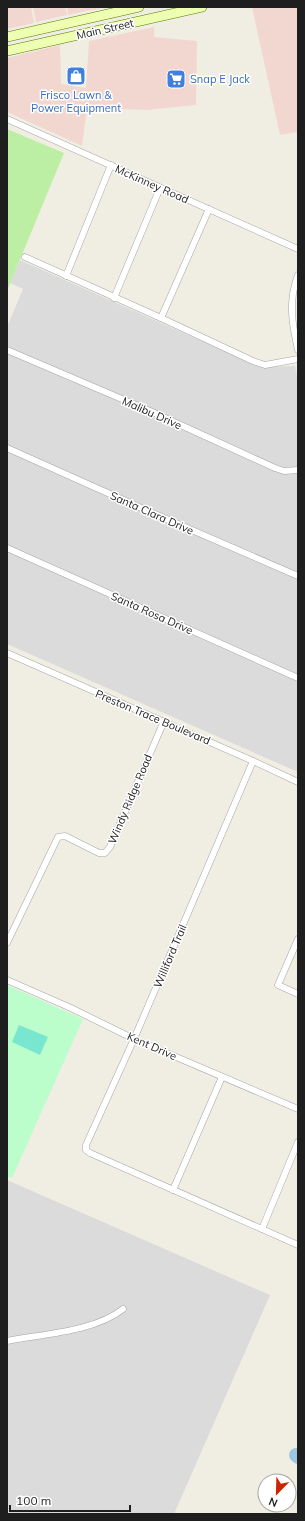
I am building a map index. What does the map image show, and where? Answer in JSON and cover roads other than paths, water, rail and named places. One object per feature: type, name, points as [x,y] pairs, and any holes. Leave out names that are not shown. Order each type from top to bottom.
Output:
[{"type":"main road","name":"Main Street","points":[[7,37],[120,9],[139,7]]},
{"type":"main road","name":"Main Street","points":[[7,51],[202,7]]},
{"type":"street","points":[[120,9],[123,25]]},
{"type":"street","name":"McKinney Road","points":[[7,119],[298,249]]},
{"type":"street","points":[[66,276],[111,165]]},
{"type":"street","points":[[114,298],[160,188]]},
{"type":"street","points":[[161,318],[208,209]]},
{"type":"street","points":[[25,257],[253,361],[265,365],[298,359]]},
{"type":"street","points":[[298,275],[292,294],[291,310],[298,350]]},
{"type":"street","name":"Malibu Drive","points":[[7,350],[150,411],[275,468],[284,471],[298,470]]},
{"type":"street","name":"Santa Clara Drive","points":[[7,448],[148,512],[298,576]]},
{"type":"street","name":"Santa Rosa Drive","points":[[7,548],[298,678]]},
{"type":"street","name":"Preston Trace Boulevard","points":[[7,653],[254,761],[298,782]]},
{"type":"street","name":"Windy Ridge Road","points":[[7,943],[58,837],[65,836],[99,853],[105,853],[110,847],[164,722]]},
{"type":"street","name":"Williford Trail","points":[[173,1190],[86,1150],[86,1145],[134,1040],[254,761]]},
{"type":"street","points":[[298,939],[278,985],[298,994]]},
{"type":"street","name":"Kent Drive","points":[[7,980],[71,1008],[134,1040],[298,1109]]},
{"type":"street","points":[[222,1077],[173,1190],[298,1245]]},
{"type":"street","points":[[262,1229],[298,1142]]},
{"type":"street","points":[[7,1341],[76,1330],[114,1316],[123,1309]]},
{"type":"place","name":"Frisco Lawn & Power Equipment","points":[[76,76]]},
{"type":"place","name":"Snap E Jack","points":[[176,79]]}]
